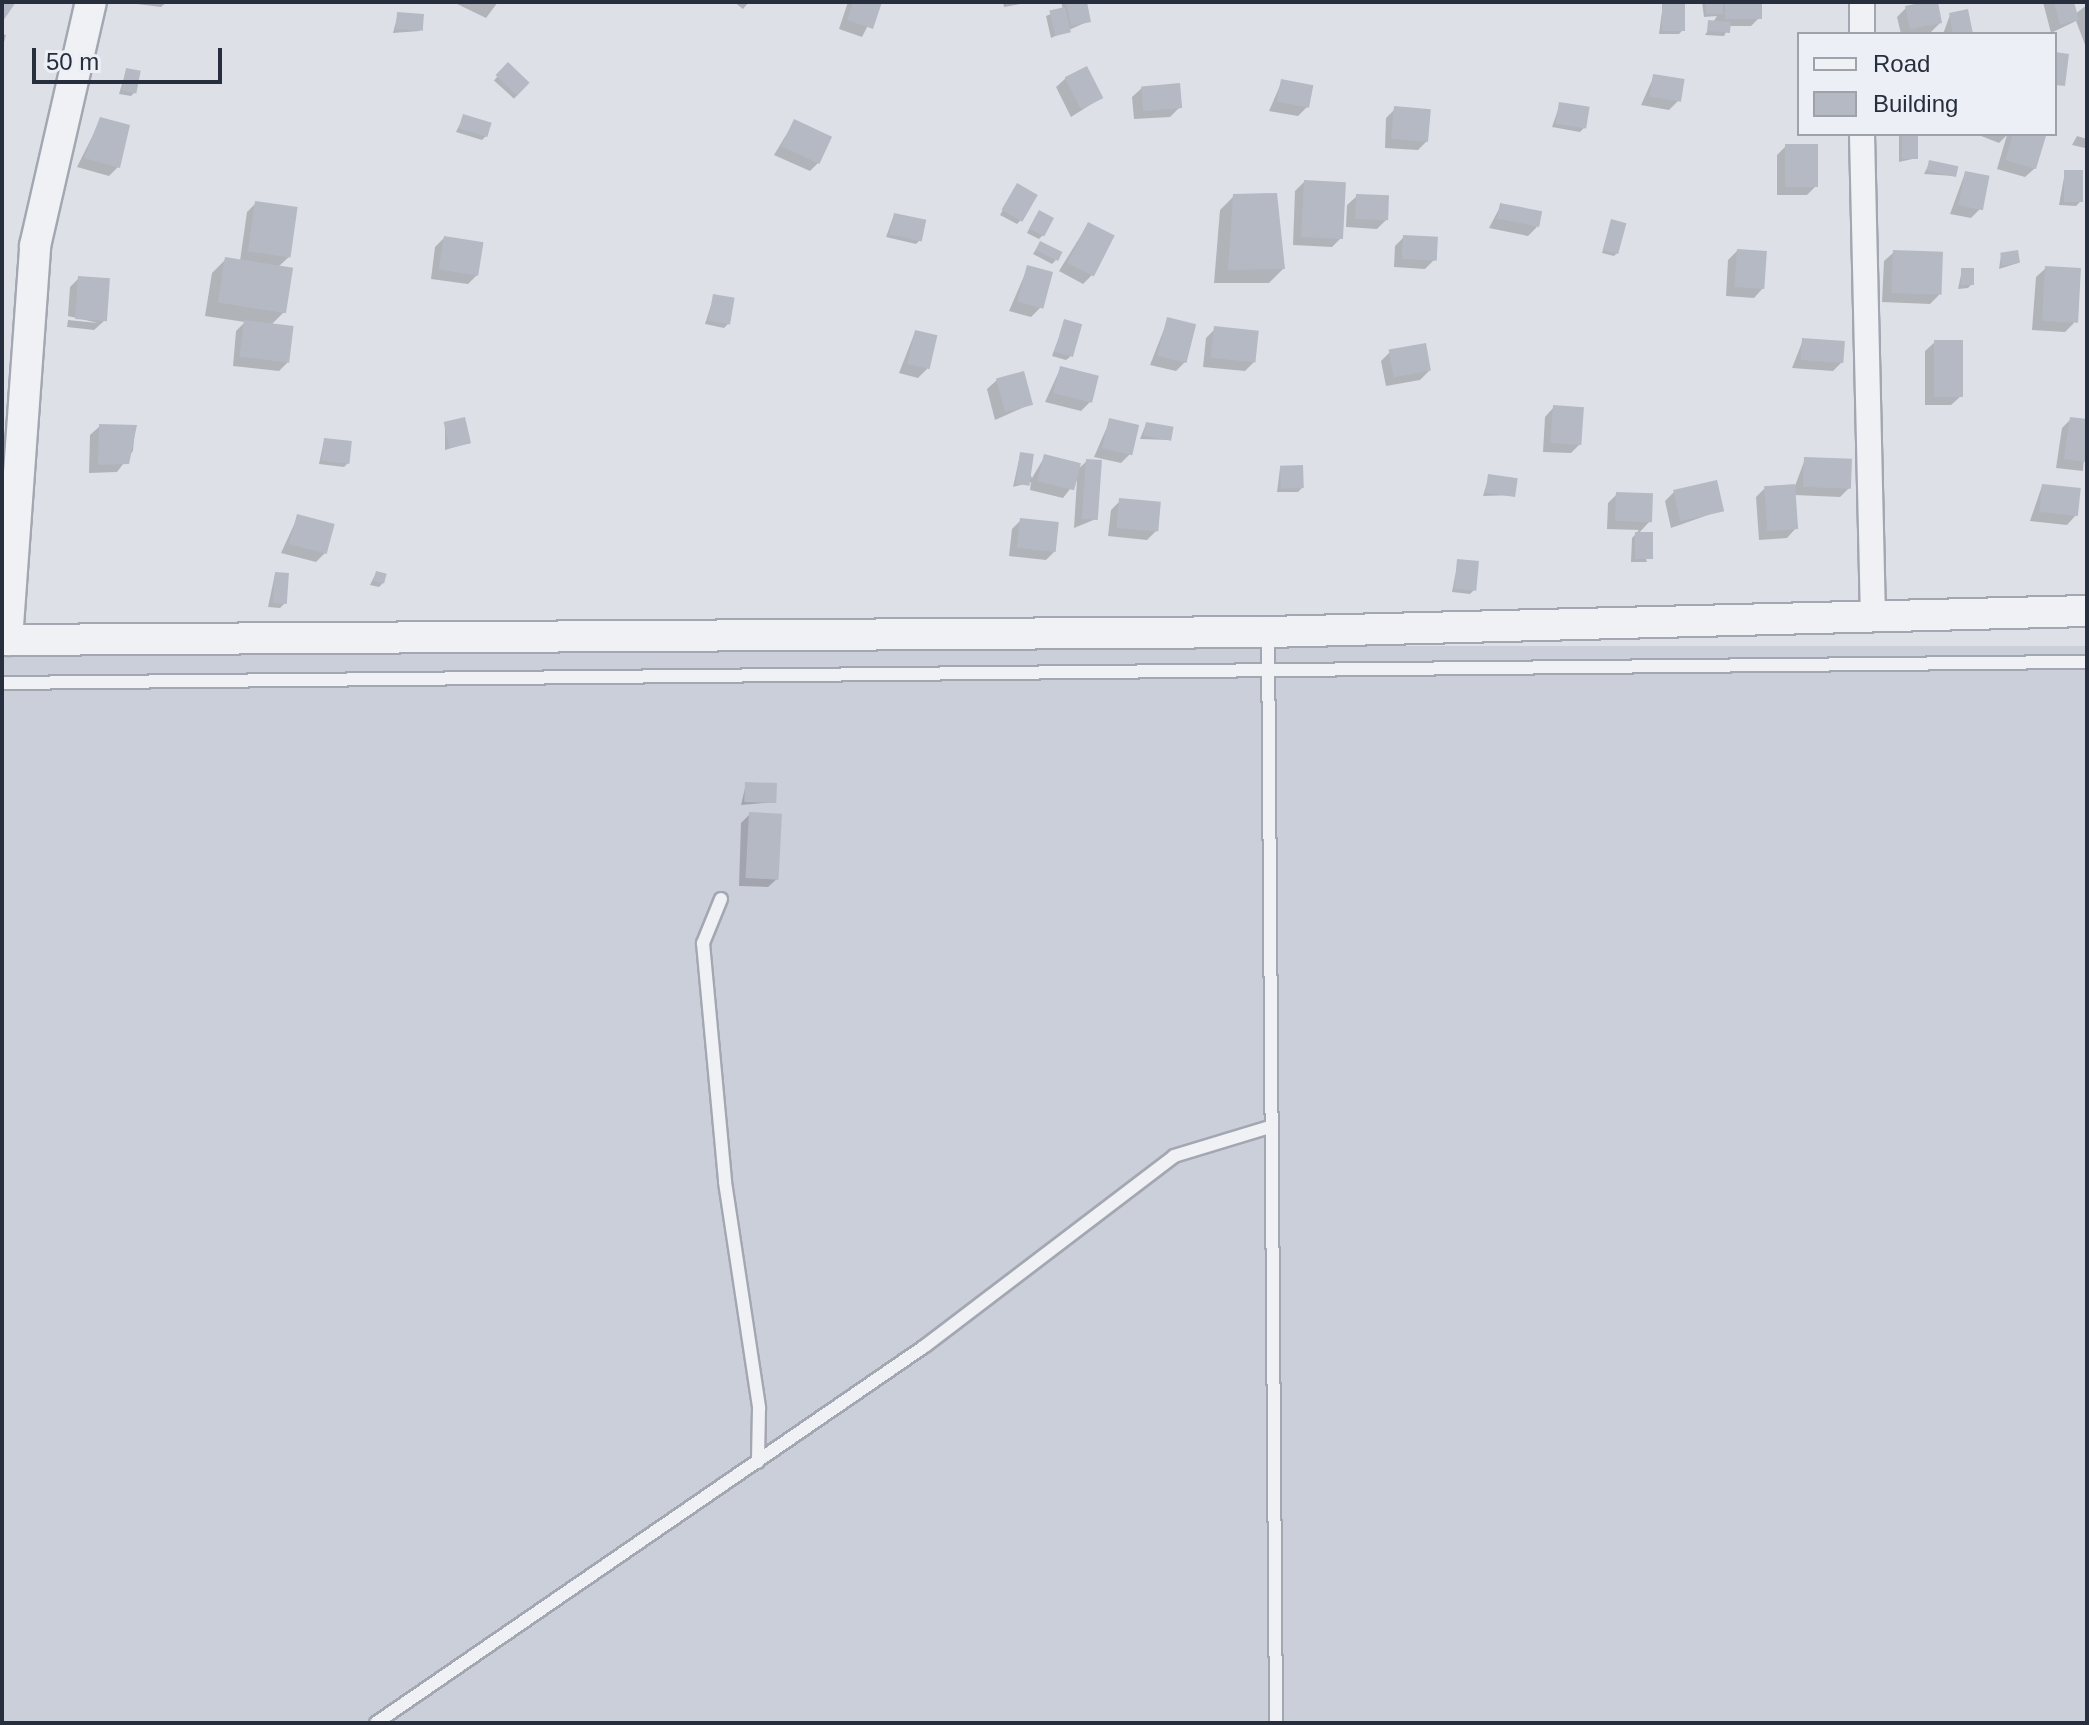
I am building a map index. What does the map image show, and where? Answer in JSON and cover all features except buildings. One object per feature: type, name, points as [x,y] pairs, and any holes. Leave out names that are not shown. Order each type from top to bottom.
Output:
[{"type":"street","points":[[91,2],[35,246],[5,640],[1268,632],[1873,614],[2087,611]]},
{"type":"street","points":[[1862,2],[1862,32]]},
{"type":"street","points":[[1862,136],[1873,614]]},
{"type":"lane","points":[[1268,632],[1276,1723]]},
{"type":"lane","points":[[2,683],[2087,662]]},
{"type":"lane","points":[[721,899],[703,943],[725,1182],[759,1408],[758,1462]]},
{"type":"lane","points":[[376,1723],[758,1462],[1174,1156],[1270,1127]]},
{"type":"shaded area","points":[[2,646],[2087,646],[2087,1723],[2,1723]]}]
